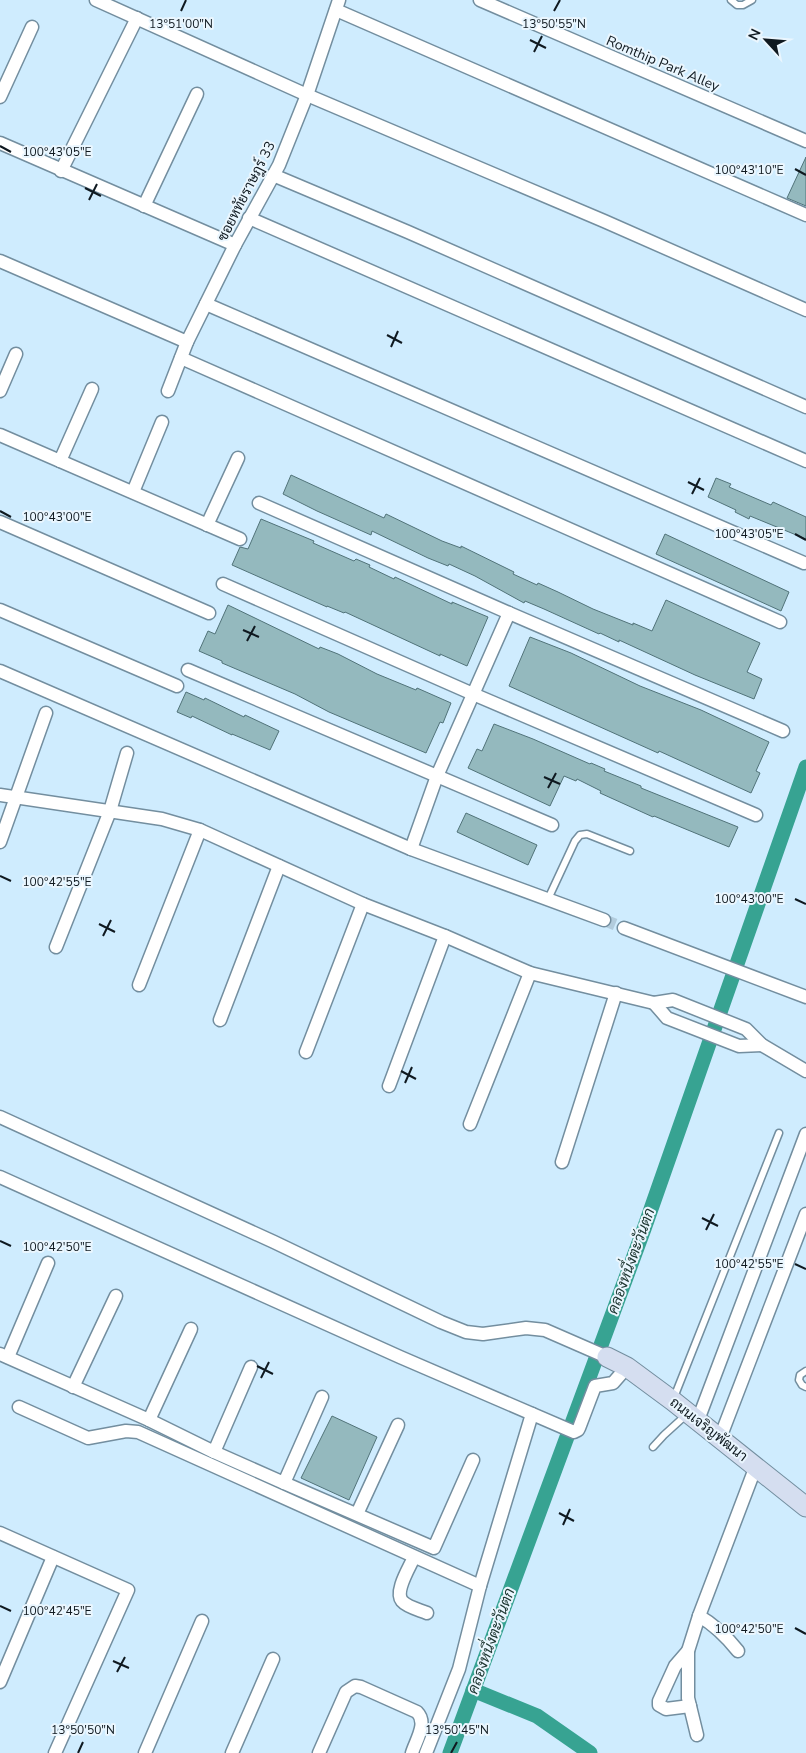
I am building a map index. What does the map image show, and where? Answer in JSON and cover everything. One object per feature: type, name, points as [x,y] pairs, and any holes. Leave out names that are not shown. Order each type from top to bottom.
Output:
[{"type":"street","points":[[96,0],[307,95],[604,221],[806,310]]},
{"type":"street","name":"Romthip Park Alley","points":[[480,0],[806,141]]},
{"type":"street","points":[[337,5],[806,215]]},
{"type":"street","name":"ซอยหทัยราษฎร์ 33","points":[[168,391],[188,342],[235,244],[279,164],[307,95],[337,5]]},
{"type":"street","points":[[62,170],[137,18]]},
{"type":"street","points":[[0,97],[32,27]]},
{"type":"street","points":[[144,206],[197,94]]},
{"type":"street","points":[[0,143],[235,244]]},
{"type":"street","points":[[274,175],[806,406]]},
{"type":"street","points":[[249,218],[806,461]]},
{"type":"street","points":[[0,261],[188,342]]},
{"type":"street","points":[[206,304],[804,563]]},
{"type":"street","points":[[0,390],[16,354]]},
{"type":"street","points":[[181,358],[780,622]]},
{"type":"street","points":[[60,461],[92,389]]},
{"type":"street","points":[[132,492],[162,422]]},
{"type":"street","points":[[0,435],[240,539]]},
{"type":"street","points":[[208,525],[238,458]]},
{"type":"street","points":[[259,503],[783,731]]},
{"type":"street","points":[[0,522],[210,613]]},
{"type":"street","points":[[223,584],[473,694],[756,815]]},
{"type":"street","points":[[0,610],[177,686]]},
{"type":"street","points":[[410,849],[438,776],[509,613]]},
{"type":"street","points":[[188,670],[552,825]]},
{"type":"street","points":[[0,671],[410,849],[604,920]]},
{"type":"street","points":[[0,842],[46,713]]},
{"type":"street","points":[[56,947],[110,811],[127,753]]},
{"type":"street","points":[[0,795],[162,819],[200,830],[362,904],[445,936],[530,973],[654,1002],[673,1000],[746,1029],[762,1045],[806,1071]]},
{"type":"street","points":[[138,985],[200,830]]},
{"type":"street","points":[[220,1020],[278,866]]},
{"type":"street","points":[[306,1052],[362,904]]},
{"type":"street","points":[[624,928],[806,997]]},
{"type":"street","points":[[389,1086],[445,936]]},
{"type":"street","points":[[470,1124],[530,973]]},
{"type":"street","points":[[562,1162],[616,993]]},
{"type":"street","points":[[654,1002],[667,1018],[739,1046],[762,1045]]},
{"type":"street","points":[[0,1117],[256,1233],[441,1322],[466,1332],[483,1334],[526,1328],[545,1330],[607,1357]]},
{"type":"street","points":[[693,1417],[806,1134]]},
{"type":"street","points":[[0,1177],[391,1353],[574,1432],[579,1428],[595,1386],[614,1383],[626,1368]]},
{"type":"street","points":[[720,1438],[806,1214]]},
{"type":"street","points":[[48,1264],[4,1356],[149,1420],[214,1452],[434,1548],[473,1460]]},
{"type":"street","points":[[73,1387],[116,1296]]},
{"type":"street","points":[[149,1420],[191,1329]]},
{"type":"street","name":"ถนนเจริญพัฒนา","points":[[607,1357],[673,1401],[806,1508]]},
{"type":"street","points":[[214,1452],[251,1367]]},
{"type":"street","points":[[284,1483],[322,1398]]},
{"type":"street","points":[[19,1407],[88,1438],[126,1431],[138,1432],[480,1586]]},
{"type":"street","points":[[426,1753],[459,1669],[480,1586],[537,1416]]},
{"type":"street","points":[[357,1514],[398,1425]]},
{"type":"street","points":[[697,1734],[688,1698],[688,1651],[698,1616],[756,1466]]},
{"type":"street","points":[[0,1533],[128,1590],[55,1753]]},
{"type":"street","points":[[0,1682],[54,1557]]},
{"type":"street","points":[[414,1557],[399,1594],[406,1604],[427,1613]]},
{"type":"street","points":[[698,1616],[725,1634],[738,1651]]},
{"type":"street","points":[[144,1753],[202,1621]]},
{"type":"street","points":[[688,1651],[675,1666],[659,1701],[659,1705],[666,1709],[690,1706]]},
{"type":"street","points":[[232,1753],[273,1659]]},
{"type":"street","points":[[320,1753],[346,1692],[355,1686],[417,1712],[422,1716],[423,1723],[412,1753]]},
{"type":"lane","points":[[731,0],[737,5],[743,5],[752,0]]},
{"type":"lane","points":[[548,899],[575,841],[580,835],[587,834],[630,851]]},
{"type":"lane","points":[[673,1401],[780,1133]]},
{"type":"lane","points":[[806,1371],[800,1375],[799,1380],[806,1387]]},
{"type":"lane","points":[[653,1448],[664,1435],[693,1417]]},
{"type":"building","points":[[806,157],[806,206],[787,198]]},
{"type":"building","points":[[291,475],[384,518],[386,514],[442,541],[461,548],[461,546],[514,572],[513,574],[633,625],[633,623],[652,631],[666,600],[760,643],[747,672],[762,679],[754,699],[695,675],[619,640],[619,642],[599,634],[525,601],[524,603],[449,564],[448,566],[428,558],[372,531],[371,535],[317,511],[283,494]]},
{"type":"building","points":[[716,478],[731,484],[729,487],[771,505],[773,502],[806,517],[806,539],[750,516],[749,519],[735,512],[736,510],[708,497]]},
{"type":"building","points":[[261,519],[314,541],[313,543],[354,561],[356,559],[370,565],[369,567],[394,579],[395,577],[452,604],[452,602],[488,617],[467,666],[232,565],[240,547],[248,549]]},
{"type":"building","points":[[665,534],[789,592],[781,611],[656,554]]},
{"type":"building","points":[[228,605],[319,649],[320,647],[338,654],[377,674],[416,690],[417,688],[451,703],[443,723],[440,722],[426,753],[329,712],[295,694],[222,663],[222,661],[199,651],[208,631],[215,634]]},
{"type":"building","points":[[530,637],[571,653],[640,686],[701,710],[769,742],[756,771],[760,773],[751,793],[509,686]]},
{"type":"building","points":[[186,692],[204,700],[205,698],[279,731],[270,750],[192,716],[191,718],[177,712]]},
{"type":"building","points":[[494,724],[605,769],[604,771],[641,786],[641,788],[738,827],[729,847],[653,817],[600,793],[601,791],[577,779],[576,781],[564,776],[550,806],[468,768],[477,749],[482,751]]},
{"type":"building","points":[[466,813],[537,845],[528,865],[457,832]]},
{"type":"building","points":[[332,1416],[377,1437],[349,1500],[301,1478]]},
{"type":"waterway","name":"คลองหนึ่งตะวันตก","points":[[450,1753],[644,1229],[806,767]]},
{"type":"waterway","points":[[473,1690],[537,1716],[590,1753]]},
{"type":"tunnel","points":[[604,920],[624,928]]}]
